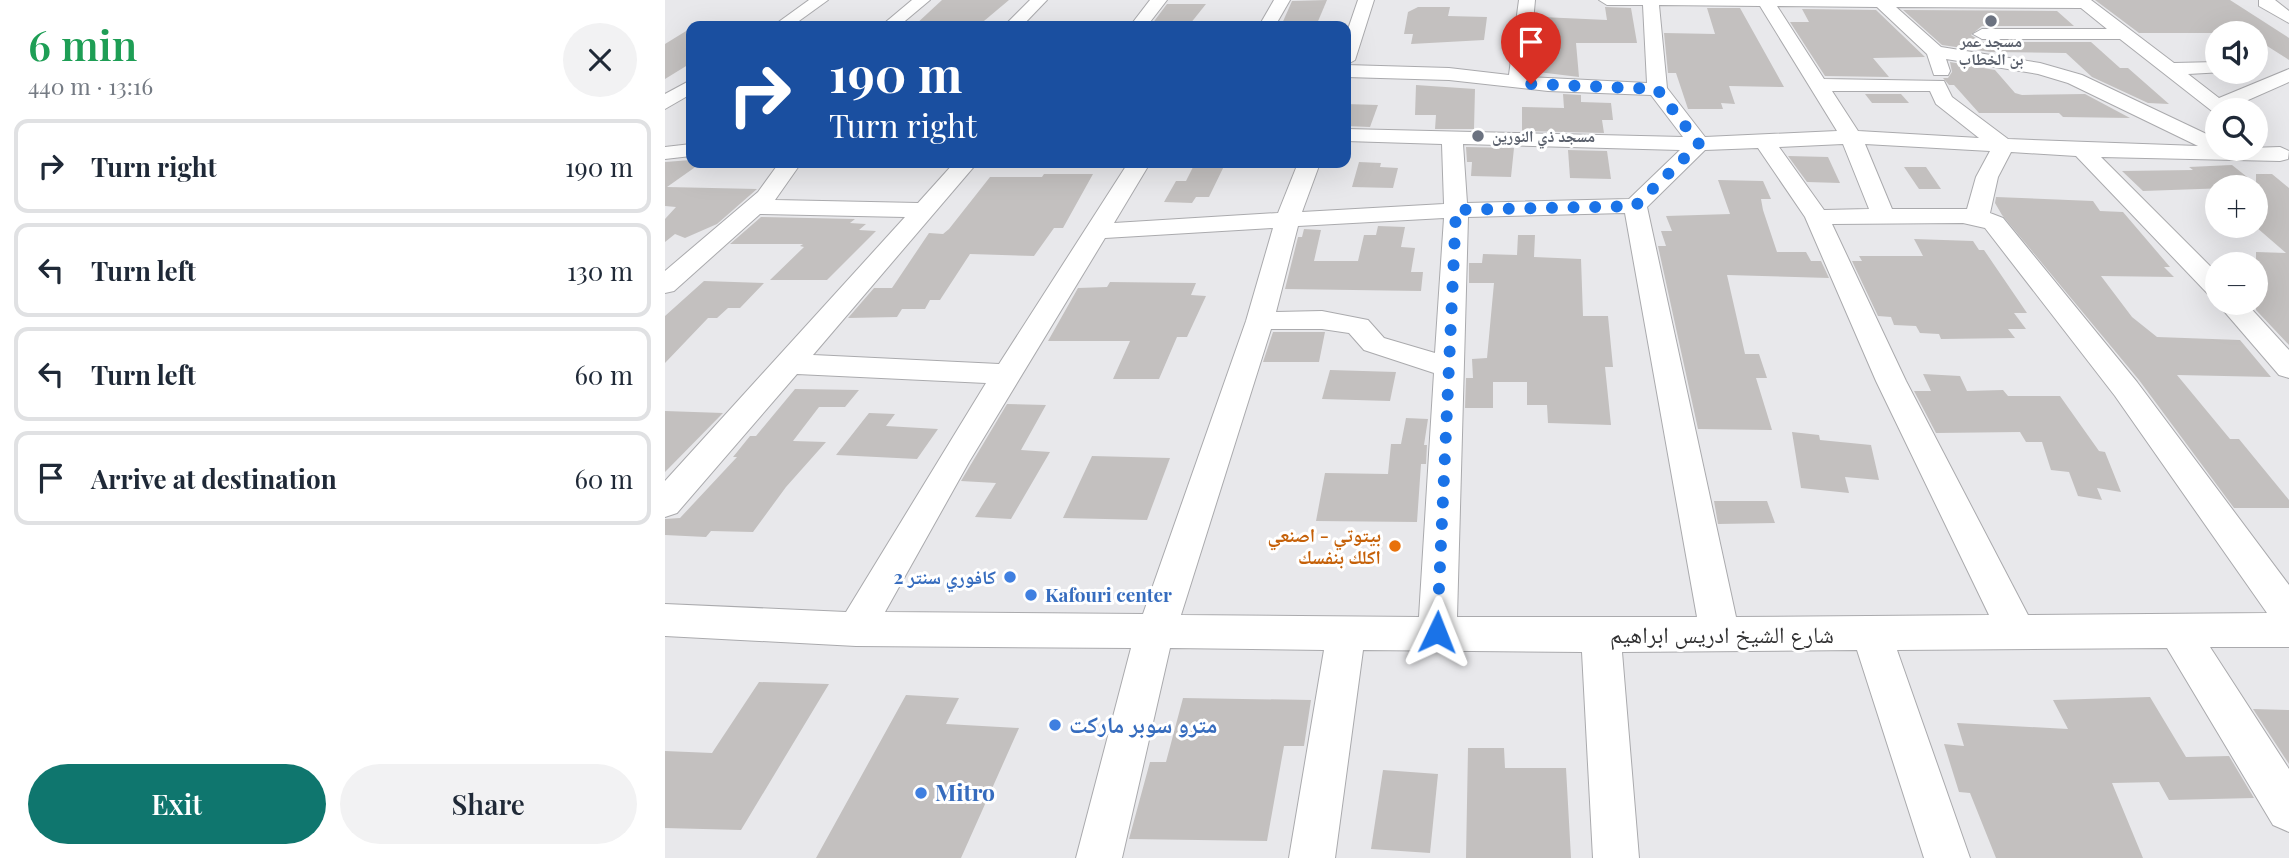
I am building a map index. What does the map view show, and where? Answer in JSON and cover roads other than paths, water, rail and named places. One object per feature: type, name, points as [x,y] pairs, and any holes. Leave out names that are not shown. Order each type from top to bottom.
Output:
[{"type":"street","points":[[788,21],[820,0]]},
{"type":"street","points":[[895,21],[922,0]]},
{"type":"street","points":[[1017,21],[1039,0]]},
{"type":"street","points":[[1141,21],[1159,0]]},
{"type":"street","points":[[1270,21],[1282,0]]},
{"type":"street","points":[[1351,46],[1366,0]]},
{"type":"street","points":[[1518,82],[1527,0]]},
{"type":"street","points":[[1607,0],[2083,2],[2206,98]]},
{"type":"street","points":[[1651,1],[1657,89],[1699,144]]},
{"type":"street","points":[[1766,2],[1851,137],[1883,216]]},
{"type":"street","points":[[1882,2],[1935,52],[1942,75],[1937,85],[1943,100],[2003,146]]},
{"type":"street","points":[[2289,2],[2265,4],[2289,18]]},
{"type":"street","points":[[1982,34],[2123,34]]},
{"type":"street","points":[[1935,52],[2040,69],[2075,79],[2205,141]]},
{"type":"street","points":[[2168,69],[2205,68]]},
{"type":"street","points":[[2268,68],[2289,68]]},
{"type":"street","points":[[1351,71],[1449,74],[1518,82],[1657,89]]},
{"type":"street","points":[[2240,98],[2289,75]]},
{"type":"street","points":[[1820,85],[1937,85]]},
{"type":"street","points":[[665,103],[686,89]]},
{"type":"street","points":[[1351,135],[1699,144],[1851,137],[2082,150],[2205,150]]},
{"type":"street","points":[[1437,632],[1456,210],[1452,138]]},
{"type":"street","points":[[1763,140],[1817,217],[1891,381],[2017,632]]},
{"type":"street","points":[[1096,231],[1456,210],[1635,206],[1699,144]]},
{"type":"street","points":[[1977,217],[1987,177],[2003,146]]},
{"type":"street","points":[[2082,150],[2205,276]]},
{"type":"street","points":[[665,153],[686,151]]},
{"type":"street","points":[[665,285],[766,197],[786,168]]},
{"type":"street","points":[[665,504],[792,364],[962,168]]},
{"type":"street","points":[[856,629],[1007,374],[1136,168]]},
{"type":"street","points":[[1098,858],[1155,629],[1166,606],[1260,321],[1288,218],[1307,168]]},
{"type":"street","points":[[1635,206],[1720,635]]},
{"type":"street","points":[[754,207],[927,210]]},
{"type":"street","points":[[1817,217],[1977,217],[1994,223],[2126,389],[2289,614]]},
{"type":"street","points":[[2242,315],[2289,368]]},
{"type":"street","points":[[1260,321],[1322,320],[1358,326],[1374,344],[1447,367]]},
{"type":"street","points":[[792,364],[1007,374]]},
{"type":"street","name":"شارع الشيخ ادريس ابراهيم","points":[[665,620],[856,629],[1155,629],[1601,635],[2289,630]]},
{"type":"street","points":[[2177,629],[2289,809]]},
{"type":"street","points":[[1312,858],[1346,633]]},
{"type":"street","points":[[1601,635],[1616,858]]},
{"type":"street","points":[[1872,635],[1947,858]]},
{"type":"place","name":"مسجد عمر بن الخطاب","points":[[1991,21]]},
{"type":"place","name":"مسجد ذي النورين","points":[[1478,136]]},
{"type":"place","name":"بيتوتي - اصنعي اكلك بنفسك","points":[[1395,546]]},
{"type":"place","name":"كافوري سنتر 2","points":[[1010,577]]},
{"type":"place","name":"Kafouri center","points":[[1031,595]]},
{"type":"place","name":"مترو سوبر ماركت","points":[[1055,725]]},
{"type":"place","name":"Mitro","points":[[921,793]]}]
